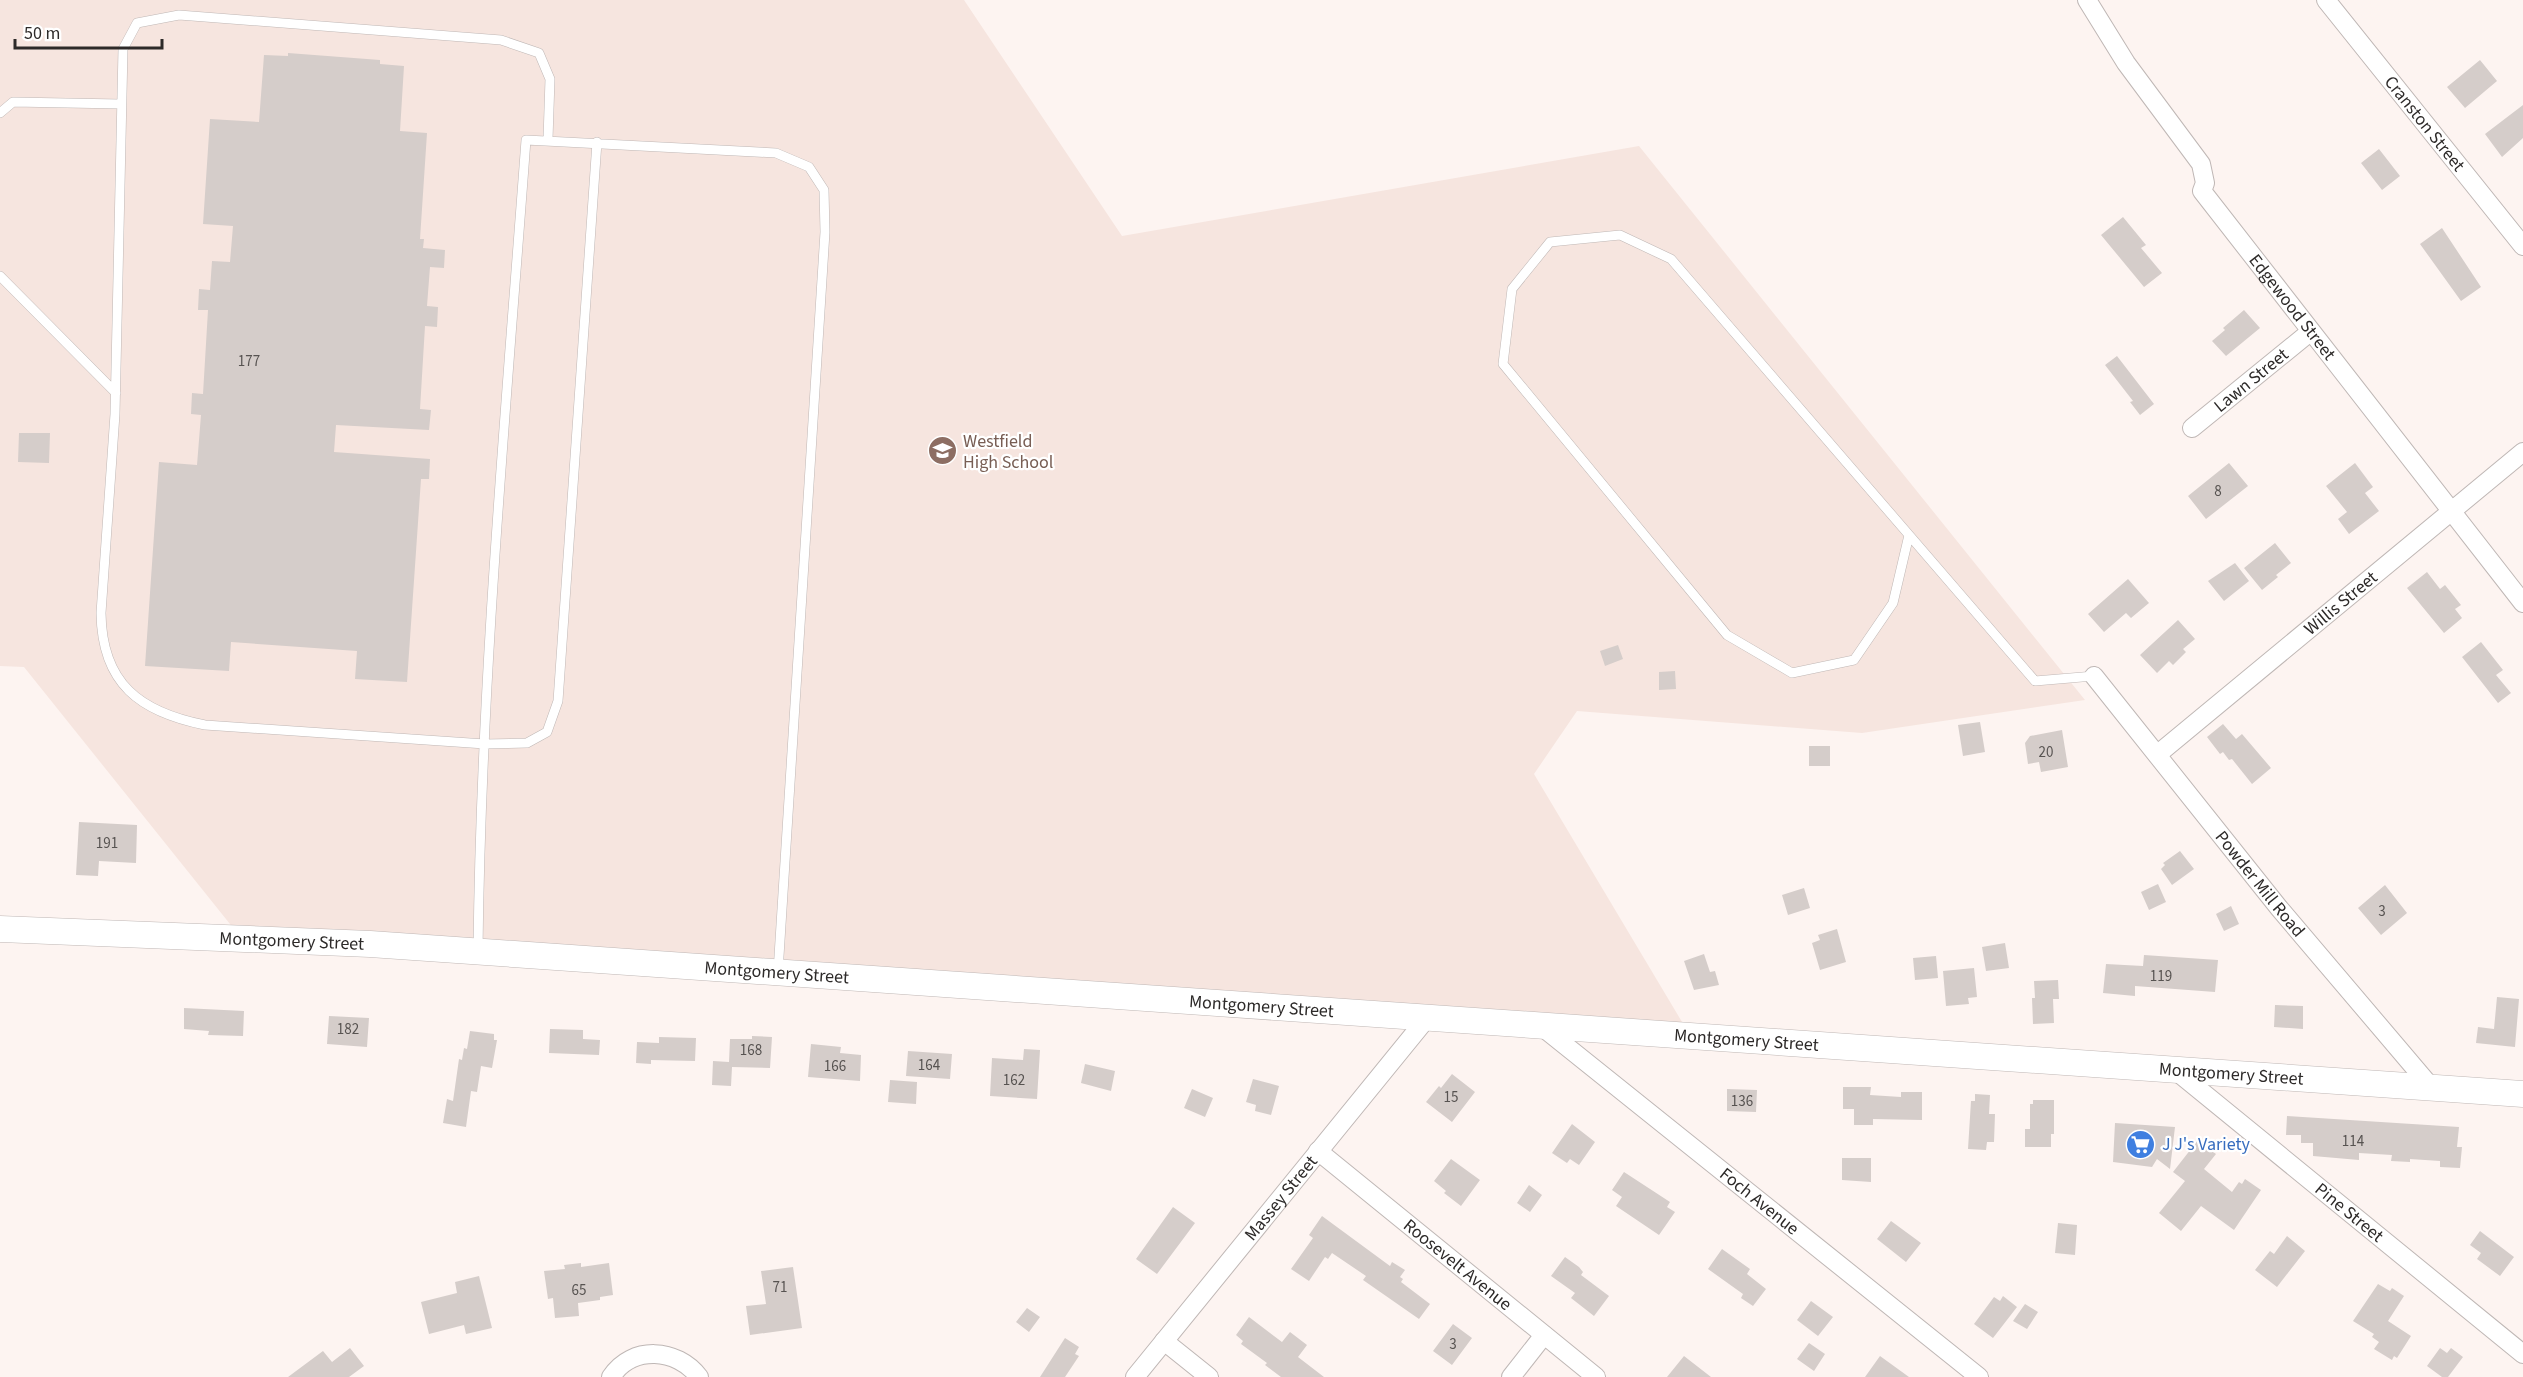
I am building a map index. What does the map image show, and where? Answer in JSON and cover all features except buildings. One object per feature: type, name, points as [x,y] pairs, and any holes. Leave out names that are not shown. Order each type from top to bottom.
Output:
[{"type":"main road","name":"Montgomery Street","points":[[0,929],[370,944],[2523,1094]]},
{"type":"street","name":"Edgewood Street","points":[[2087,0],[2126,63],[2201,164],[2205,183],[2202,191],[2523,603]]},
{"type":"street","name":"Cranston Street","points":[[2326,0],[2523,246]]},
{"type":"street","name":"Lawn Street","points":[[2192,428],[2310,332]]},
{"type":"street","name":"Willis Street","points":[[2158,754],[2523,452]]},
{"type":"street","name":"Powder Mill Road","points":[[2094,676],[2279,908],[2432,1087]]},
{"type":"street","name":"Massey Street","points":[[1135,1377],[1427,1018]]},
{"type":"street","name":"Foch Avenue","points":[[1541,1026],[1979,1377]]},
{"type":"street","name":"Pine Street","points":[[2175,1070],[2523,1354]]},
{"type":"street","name":"Roosevelt Avenue","points":[[1318,1151],[1596,1377]]},
{"type":"street","points":[[1511,1377],[1544,1335]]},
{"type":"street","points":[[1164,1341],[1209,1377]]},
{"type":"street","points":[[611,1377],[622,1365],[632,1359],[653,1353],[676,1358],[685,1363],[699,1377]]},
{"type":"lane","points":[[548,139],[549,79],[539,53],[501,40],[179,15],[137,23],[123,49],[120,104],[116,393],[101,613],[102,638],[106,657],[126,687],[156,711],[178,719],[205,724],[485,744],[527,743],[548,732],[558,701],[597,142]]},
{"type":"lane","points":[[0,113],[13,102],[120,104]]},
{"type":"lane","points":[[477,953],[479,845],[494,576],[526,140],[548,139],[776,153],[809,167],[824,190],[823,287],[778,973]]},
{"type":"lane","points":[[1909,535],[1893,603],[1854,660],[1792,673],[1727,635],[1503,364],[1512,289],[1551,242],[1620,235],[1671,259],[2035,681],[2094,676]]},
{"type":"lane","points":[[0,276],[116,393]]},
{"type":"shaded area","name":"Westfield High School","points":[[0,0],[964,0],[1122,236],[1639,146],[2085,700],[1862,733],[1577,711],[1534,774],[1691,1037],[242,939],[24,667],[0,666]]},
{"type":"place","name":"Westfield High School","points":[[942,451]]},
{"type":"place","name":"J J's Variety","points":[[2141,1144]]}]
